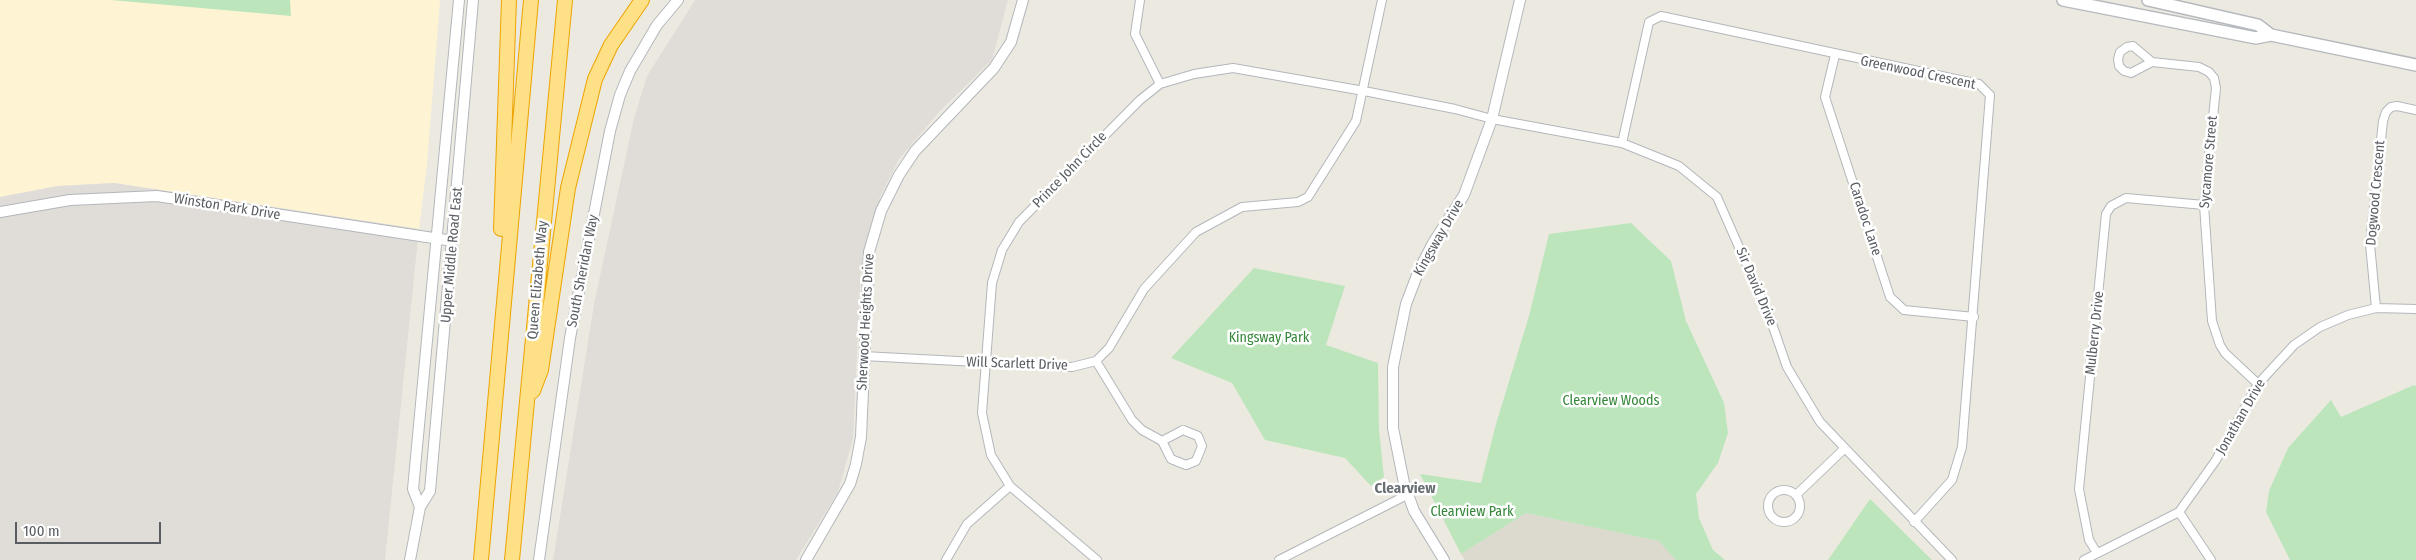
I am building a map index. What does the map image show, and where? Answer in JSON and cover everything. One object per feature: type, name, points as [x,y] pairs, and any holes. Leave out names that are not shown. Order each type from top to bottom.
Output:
[{"type":"highway","points":[[481,560],[531,0]]},
{"type":"highway","name":"Queen Elizabeth Way","points":[[512,560],[565,0]]},
{"type":"highway","points":[[528,404],[541,370],[568,188],[595,79],[611,45],[642,0]]},
{"type":"highway","points":[[506,276],[501,240],[507,4]]},
{"type":"main road","points":[[2063,0],[2256,38],[2271,35],[2416,65]]},
{"type":"main road","points":[[2148,0],[2258,25],[2271,35]]},
{"type":"street","name":"Upper Middle Road East","points":[[420,507],[413,489],[459,0]]},
{"type":"street","name":"Upper Middle Road East","points":[[410,560],[420,507],[430,491],[473,0]]},
{"type":"street","name":"South Sheridan Way","points":[[539,560],[570,338],[610,131],[620,95],[630,71],[652,32],[678,0]]},
{"type":"street","name":"Sherwood Heights Drive","points":[[806,560],[850,484],[856,464],[861,437],[863,356],[869,252],[881,211],[898,175],[915,151],[994,68],[1011,42],[1023,0]]},
{"type":"street","points":[[1140,0],[1135,34],[1160,84]]},
{"type":"street","points":[[1162,441],[1177,432],[1188,430],[1198,436],[1202,452],[1192,464],[1180,465],[1171,459],[1162,441],[1142,430],[1132,420],[1096,361],[1109,348],[1144,289],[1196,232],[1242,207],[1298,202],[1308,197],[1356,121],[1364,91],[1382,0]]},
{"type":"street","name":"Kingsway Drive","points":[[1444,560],[1407,495],[1393,428],[1393,367],[1397,339],[1406,304],[1419,270],[1433,243],[1464,195],[1492,120],[1520,0]]},
{"type":"street","name":"Greenwood Crescent","points":[[1622,143],[1649,22],[1661,16],[1835,55],[1979,84],[1990,95],[1974,317],[1962,447],[1952,480],[1914,522]]},
{"type":"street","name":"Caradoc Lane","points":[[1835,55],[1825,97],[1890,297],[1904,310],[1974,317]]},
{"type":"street","name":"Sycamore Street","points":[[2152,62],[2199,67],[2209,72],[2214,78],[2216,88],[2204,205],[2212,321],[2226,354],[2258,384]]},
{"type":"street","name":"Prince John Circle","points":[[1097,560],[1010,486],[991,455],[982,413],[992,283],[1002,250],[1019,222],[1109,130],[1160,84],[1194,74],[1233,68],[1455,109],[1492,120]]},
{"type":"street","name":"Dogwood Crescent","points":[[2376,308],[2370,244],[2383,121],[2386,112],[2391,107],[2397,106],[2416,110]]},
{"type":"street","name":"Sir David Drive","points":[[1492,120],[1622,143],[1679,166],[1717,197],[1770,318],[1787,367],[1820,422],[1952,560]]},
{"type":"street","name":"Winston Park Drive","points":[[0,212],[70,200],[158,196],[453,241]]},
{"type":"street","name":"Mulberry Drive","points":[[2097,553],[2089,540],[2079,489],[2106,214],[2111,206],[2126,198],[2204,205]]},
{"type":"street","name":"Jonathan Drive","points":[[2084,560],[2179,512],[2216,460],[2258,384],[2283,355],[2320,327],[2348,315],[2376,308],[2416,309]]},
{"type":"street","name":"Will Scarlett Drive","points":[[863,356],[1072,367],[1096,361]]},
{"type":"street","points":[[1796,495],[1844,449]]},
{"type":"street","points":[[946,560],[967,524],[1010,486]]},
{"type":"street","points":[[1785,490],[1796,495],[1800,507],[1794,518],[1783,522],[1772,517],[1768,505],[1773,494],[1785,490]]},
{"type":"street","points":[[1283,559],[1407,495]]},
{"type":"street","points":[[2179,512],[2211,560]]},
{"type":"shaded area","points":[[0,0],[440,0],[427,164],[419,229],[114,183],[58,186],[0,197]]},
{"type":"shaded area","points":[[695,0],[1008,0],[992,60],[940,111],[899,159],[880,197],[861,269],[853,439],[838,492],[796,560],[553,560],[594,304],[634,118],[647,76]]},
{"type":"shaded area","points":[[114,183],[419,229],[385,560],[0,560],[0,197],[58,186]]},
{"type":"shaded area","points":[[1526,513],[1660,541],[1676,560],[1465,560],[1461,554]]},
{"type":"green space","points":[[111,0],[290,0],[291,16]]},
{"type":"green space","name":"Clearview Woods","points":[[1631,223],[1671,261],[1686,321],[1724,403],[1728,433],[1718,463],[1696,494],[1699,518],[1713,550],[1725,560],[1676,560],[1659,541],[1526,513],[1461,554],[1420,474],[1481,483],[1496,424],[1529,316],[1549,234]]},
{"type":"green space","name":"Kingsway Park","points":[[1254,268],[1345,286],[1326,345],[1378,363],[1379,430],[1384,477],[1371,486],[1345,458],[1265,440],[1232,383],[1171,358]]},
{"type":"green space","points":[[2414,385],[2416,386],[2416,560],[2290,560],[2266,512],[2269,491],[2288,448],[2331,400],[2341,417]]},
{"type":"green space","points":[[1870,499],[1932,560],[1828,560]]},
{"type":"district","name":"Clearview","points":[[1405,489]]},
{"type":"park label","name":"Clearview Park","points":[[1472,512]]}]
